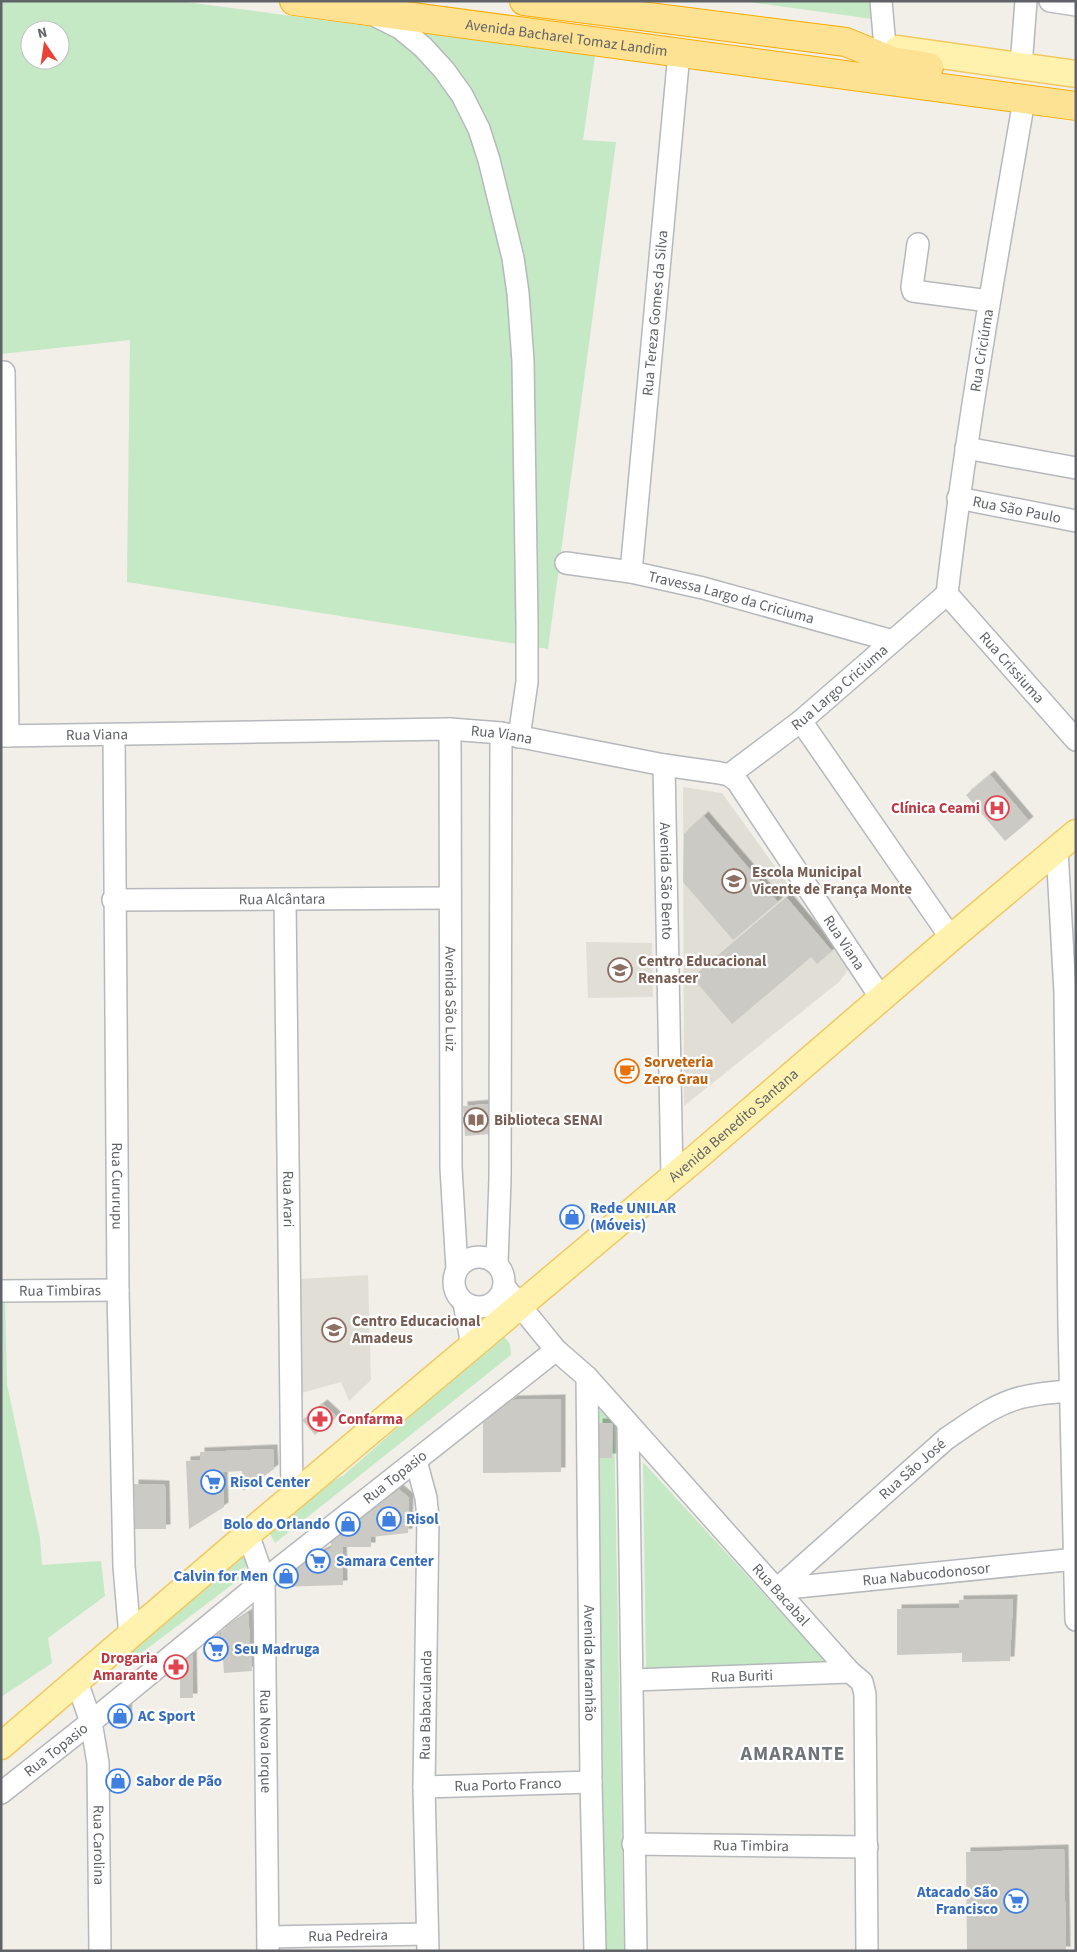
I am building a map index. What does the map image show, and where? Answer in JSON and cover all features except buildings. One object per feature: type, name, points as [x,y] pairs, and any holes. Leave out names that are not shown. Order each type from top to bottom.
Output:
[{"type":"highway","name":"Avenida Bacharel Tomaz Landim","points":[[294,1],[839,74],[1023,88],[1076,87]]},
{"type":"highway","name":"Avenida Bacharel Tomaz Landim","points":[[524,1],[846,42],[892,62],[1023,88],[1076,106]]},
{"type":"main road","name":"Avenida Bacharel Tomaz Landim","points":[[846,42],[885,47],[1023,88],[1076,113]]},
{"type":"main road","name":"Avenida Bacharel Tomaz Landim","points":[[1023,88],[1076,74]]},
{"type":"main road","name":"Avenida Benedito Santana","points":[[1,1746],[248,1534],[672,1178],[880,998],[1067,841]]},
{"type":"street","points":[[881,1],[885,47]]},
{"type":"street","name":"Rua Criciúma","points":[[947,594],[958,498],[1023,88],[1026,1]]},
{"type":"street","points":[[1050,1],[1076,5]]},
{"type":"street","points":[[359,10],[400,28],[423,47],[444,70],[462,96],[478,129],[489,160],[513,258],[523,361],[527,682],[510,735],[498,1263],[504,1278],[504,1286],[497,1299],[484,1306],[474,1307],[464,1303]]},
{"type":"street","name":"Rua Tereza Gomes da Silva","points":[[631,572],[679,53]]},
{"type":"street","points":[[918,244],[913,291],[989,302]]},
{"type":"street","points":[[4,372],[5,736]]},
{"type":"street","points":[[966,448],[1076,468]]},
{"type":"street","name":"Rua São Paulo","points":[[958,498],[1076,521]]},
{"type":"street","name":"Travessa Largo da Criciuma","points":[[566,563],[631,572],[703,588],[893,641]]},
{"type":"street","name":"Rua Largo Criciuma","points":[[729,775],[801,721],[947,594]]},
{"type":"street","name":"Rua Crissiuma","points":[[947,594],[1076,740]]},
{"type":"street","points":[[801,721],[951,938]]},
{"type":"street","name":"Rua Viana","points":[[5,736],[450,730],[510,735],[664,765],[729,775],[743,790],[880,998]]},
{"type":"street","name":"Avenida São Luiz","points":[[450,730],[451,1168],[457,1269]]},
{"type":"street","name":"Rua Cururupu","points":[[114,736],[118,1290],[124,1566],[130,1637]]},
{"type":"street","name":"Avenida São Bento","points":[[664,765],[672,1178]]},
{"type":"street","points":[[1067,841],[1072,1324],[1070,1391],[1076,1620]]},
{"type":"street","name":"Rua Alcântara","points":[[114,900],[449,898]]},
{"type":"street","name":"Rua Arari","points":[[285,900],[292,1497]]},
{"type":"street","points":[[472,1345],[464,1303],[455,1291],[454,1284],[457,1269],[465,1261],[476,1257],[488,1258],[498,1263]]},
{"type":"street","points":[[504,1286],[520,1306]]},
{"type":"street","name":"Rua Timbiras","points":[[1,1291],[118,1290]]},
{"type":"street","name":"Rua Bacabal","points":[[520,1306],[556,1350],[587,1377],[850,1672],[862,1682],[865,1694],[867,1951]]},
{"type":"street","name":"Rua Topasio","points":[[1,1793],[264,1580],[556,1350]]},
{"type":"street","name":"Avenida Maranhão","points":[[587,1377],[591,1782],[596,1951]]},
{"type":"street","name":"Rua São José","points":[[776,1589],[946,1439],[1001,1405],[1027,1396],[1070,1391]]},
{"type":"street","points":[[628,1423],[636,1951]]},
{"type":"street","name":"Rua Babaculanda","points":[[416,1461],[426,1498],[428,1518],[424,1787],[428,1942]]},
{"type":"street","name":"Rua Nova Iorque","points":[[248,1534],[264,1580],[268,1944]]},
{"type":"street","name":"Rua Nabucodonosor","points":[[776,1589],[1075,1559]]},
{"type":"street","name":"Rua Buriti","points":[[633,1680],[850,1672]]},
{"type":"street","name":"Rua Carolina","points":[[77,1682],[91,1722],[98,1763],[100,1951]]},
{"type":"street","name":"Rua Porto Franco","points":[[424,1787],[591,1782]]},
{"type":"street","name":"Rua Timbira","points":[[633,1844],[867,1847]]},
{"type":"street","name":"Rua Pedreira","points":[[268,1944],[428,1942]]},
{"type":"shaded area","name":"Escola Municipal Vicente de França Monte","points":[[683,787],[722,793],[849,969],[839,982],[684,1106]]},
{"type":"shaded area","name":"Centro Educacional Renascer","points":[[586,942],[652,943],[653,997],[588,998]]},
{"type":"shaded area","name":"Centro Educacional Amadeus","points":[[368,1275],[371,1380],[349,1401],[341,1382],[298,1394],[299,1279]]},
{"type":"green space","points":[[1,1],[178,1],[595,56],[583,140],[616,142],[548,649],[127,582],[130,340],[1,354]]},
{"type":"green space","points":[[741,1],[871,1],[873,19]]},
{"type":"green space","points":[[1,1297],[5,1297],[7,1385],[40,1538],[42,1565],[101,1561],[105,1596],[48,1638],[52,1663],[1,1697]]},
{"type":"green space","points":[[503,1335],[510,1344],[511,1355],[275,1543],[269,1532],[300,1497],[343,1476],[423,1405],[452,1370]]},
{"type":"green space","points":[[608,1409],[614,1417],[624,1951],[605,1951],[598,1411]]},
{"type":"green space","points":[[643,1462],[828,1664],[646,1669]]},
{"type":"green space","points":[[236,1551],[244,1556],[247,1564],[241,1578],[136,1657],[128,1657],[123,1654]]},
{"type":"place","name":"Clínica Ceami","points":[[997,808]]},
{"type":"place","name":"Escola Municipal Vicente de França Monte","points":[[734,881]]},
{"type":"place","name":"Centro Educacional Renascer","points":[[620,970]]},
{"type":"place","name":"Sorveteria Zero Grau","points":[[627,1071]]},
{"type":"place","name":"Biblioteca SENAI","points":[[476,1120]]},
{"type":"place","name":"Rede UNILAR (Móveis)","points":[[572,1217]]},
{"type":"place","name":"Centro Educacional Amadeus","points":[[334,1330]]},
{"type":"place","name":"Confarma","points":[[320,1419]]},
{"type":"place","name":"Risol Center","points":[[213,1482]]},
{"type":"place","name":"Risol","points":[[389,1519]]},
{"type":"place","name":"Bolo do Orlando","points":[[348,1524]]},
{"type":"place","name":"Samara Center","points":[[318,1561]]},
{"type":"place","name":"Calvin for Men","points":[[286,1576]]},
{"type":"place","name":"Seu Madruga","points":[[216,1649]]},
{"type":"place","name":"Drogaria Amarante","points":[[176,1667]]},
{"type":"place","name":"AC Sport","points":[[120,1716]]},
{"type":"place","name":"Sabor de Pão","points":[[118,1781]]},
{"type":"place","name":"Atacado São Francisco","points":[[1016,1901]]},
{"type":"district","name":"AMARANTE","points":[[793,1754]]}]
